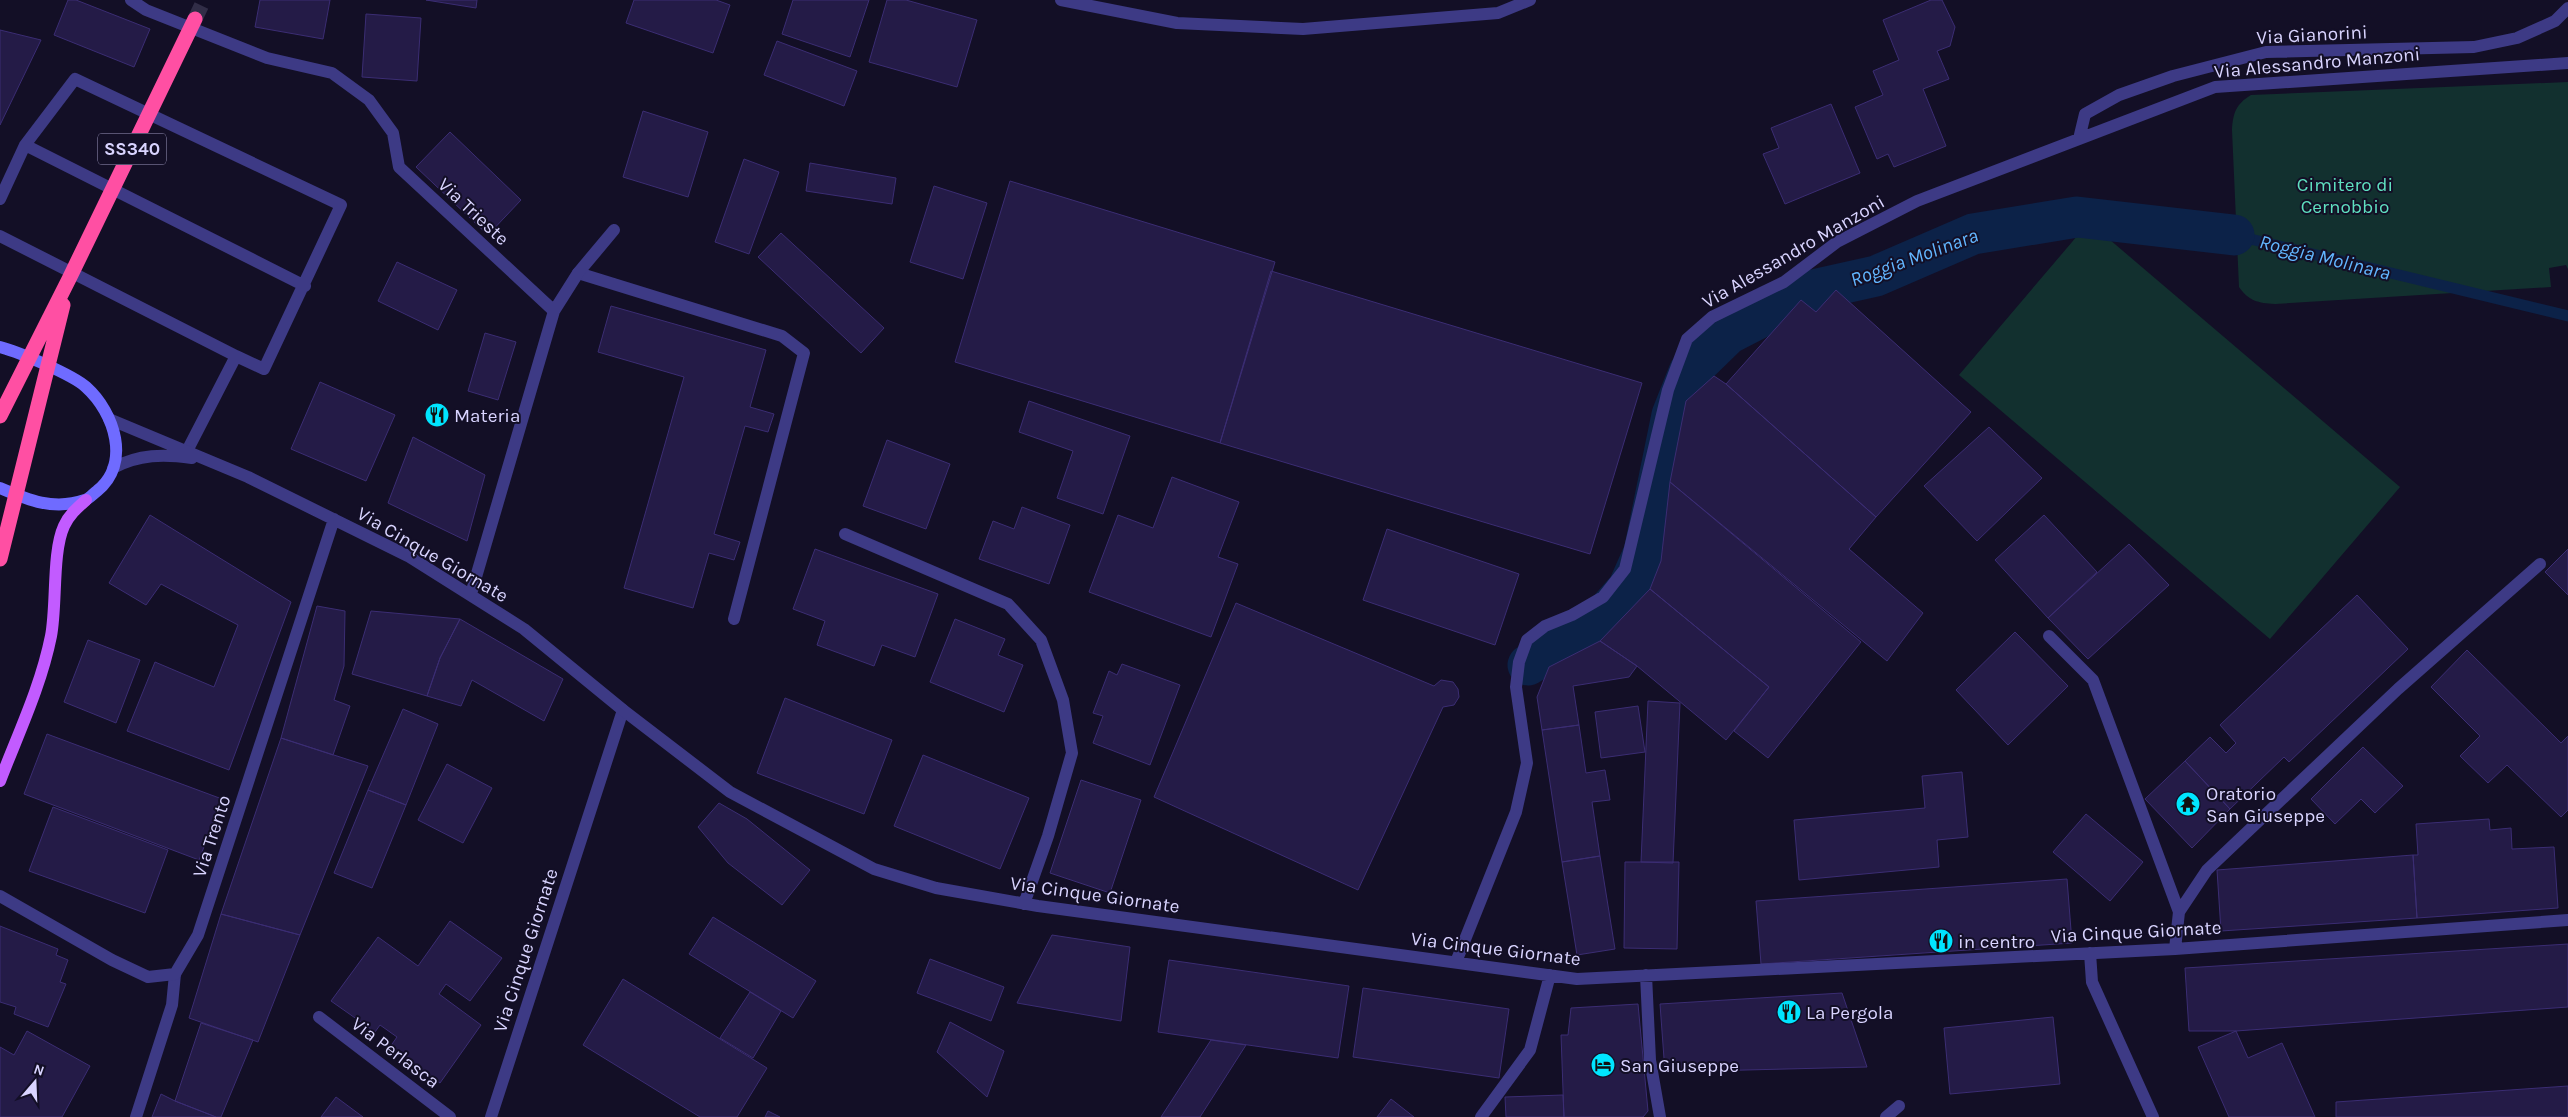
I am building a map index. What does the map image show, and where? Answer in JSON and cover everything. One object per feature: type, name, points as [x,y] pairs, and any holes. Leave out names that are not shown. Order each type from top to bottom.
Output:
[{"type":"highway","name":"SS340","points":[[0,416],[69,280],[195,19]]},
{"type":"highway","points":[[0,558],[69,280]]},
{"type":"main road","points":[[0,781],[39,677],[51,636],[59,542],[63,527],[71,513],[86,500]]},
{"type":"street","name":"Via Trieste","points":[[131,0],[146,10],[267,58],[332,73],[369,100],[393,133],[399,167],[554,311]]},
{"type":"street","points":[[1061,0],[1177,23],[1303,29],[1498,13],[1530,0]]},
{"type":"street","name":"Via Gianorini","points":[[2079,139],[2085,114],[2119,96],[2173,76],[2225,62],[2266,52],[2474,47],[2518,38],[2555,21],[2568,8]]},
{"type":"street","name":"Via Alessandro Manzoni","points":[[1456,962],[1518,802],[1527,764],[1516,687],[1519,662],[1527,640],[1545,626],[1572,615],[1603,596],[1625,568],[1668,390],[1687,339],[1712,317],[1784,282],[1837,242],[1917,201],[2214,87],[2568,63]]},
{"type":"street","points":[[0,199],[25,145],[75,79],[341,205],[305,286],[264,369],[0,236]]},
{"type":"street","points":[[25,145],[305,286]]},
{"type":"street","points":[[471,594],[554,311],[578,273],[614,230]]},
{"type":"street","points":[[578,273],[782,336],[804,354],[734,619]]},
{"type":"street","points":[[0,347],[18,351],[86,386],[103,407],[109,419],[117,446],[113,468],[106,484],[86,500],[61,504],[35,503],[0,488]]},
{"type":"street","points":[[187,451],[236,356]]},
{"type":"street","name":"Via Cinque Giornate","points":[[109,419],[248,477],[408,556],[524,629],[623,710],[730,792],[874,869],[936,888],[1024,904],[1577,978],[2175,949],[2568,920]]},
{"type":"street","name":"Via Cinque Giornate","points":[[113,468],[126,461],[168,454],[207,460]]},
{"type":"street","name":"Via Trento","points":[[175,974],[198,935],[334,518]]},
{"type":"street","points":[[845,534],[1008,604],[1041,640],[1063,700],[1072,753],[1048,836],[1024,904]]},
{"type":"street","points":[[2179,912],[2207,870],[2398,689],[2540,564]]},
{"type":"street","points":[[2049,636],[2093,680],[2179,912],[2175,949]]},
{"type":"street","name":"Via Cinque Giornate","points":[[491,1117],[623,710]]},
{"type":"street","points":[[0,896],[112,960],[148,977],[175,974],[172,1005],[136,1117]]},
{"type":"street","points":[[2090,953],[2092,982],[2153,1117]]},
{"type":"street","points":[[1482,1117],[1530,1050],[1550,975]]},
{"type":"street","points":[[1646,975],[1650,1060],[1660,1117]]},
{"type":"street","name":"Via Perlasca","points":[[319,1017],[450,1117]]},
{"type":"street","points":[[1886,1117],[1899,1106]]},
{"type":"green space","name":"Cimitero di Cernobbio","points":[[2568,82],[2568,269],[2566,265],[2549,268],[2551,287],[2275,304],[2254,300],[2239,287],[2232,130],[2236,110],[2251,95]]},
{"type":"green space","points":[[2089,222],[2400,487],[2270,639],[1959,375]]},
{"type":"building","points":[[68,0],[76,0],[150,29],[134,67],[54,35]]},
{"type":"building","points":[[260,0],[330,0],[323,39],[255,27]]},
{"type":"building","points":[[426,0],[477,0],[476,8]]},
{"type":"building","points":[[634,0],[716,0],[730,5],[713,53],[626,23]]},
{"type":"building","points":[[793,0],[869,0],[850,57],[782,34]]},
{"type":"building","points":[[887,0],[906,0],[977,20],[957,87],[869,62]]},
{"type":"building","points":[[1931,0],[1942,0],[1955,27],[1950,46],[1937,51],[1949,79],[1923,89],[1946,146],[1894,167],[1888,154],[1877,159],[1855,107],[1883,95],[1873,71],[1899,60],[1883,20]]},
{"type":"building","points":[[366,14],[421,18],[417,81],[362,77]]},
{"type":"building","points":[[0,30],[41,40],[0,125]]},
{"type":"building","points":[[777,41],[857,71],[844,106],[764,75]]},
{"type":"building","points":[[1831,104],[1860,173],[1785,204],[1763,154],[1779,148],[1771,128]]},
{"type":"building","points":[[643,111],[708,132],[688,197],[623,177]]},
{"type":"building","points":[[450,132],[521,200],[488,235],[416,167]]},
{"type":"building","points":[[744,159],[779,172],[749,254],[715,242]]},
{"type":"building","points":[[810,163],[896,178],[892,204],[806,191]]},
{"type":"building","points":[[1010,181],[1275,262],[1220,443],[955,362]]},
{"type":"building","points":[[934,186],[987,203],[963,279],[910,262]]},
{"type":"building","points":[[781,233],[884,328],[861,353],[758,257]]},
{"type":"building","points":[[397,262],[457,290],[438,330],[378,301]]},
{"type":"building","points":[[1271,271],[1642,383],[1590,554],[1220,443]]},
{"type":"building","points":[[1836,290],[1971,412],[1876,517],[1726,384],[1801,300],[1816,312]]},
{"type":"building","points":[[611,306],[766,350],[750,407],[774,414],[768,432],[745,426],[714,534],[740,542],[734,560],[709,553],[693,608],[624,588],[684,377],[598,352]]},
{"type":"building","points":[[485,333],[516,342],[498,400],[468,391]]},
{"type":"building","points":[[1714,376],[1726,384],[1876,517],[1849,549],[1923,613],[1887,661],[1670,482],[1686,401]]},
{"type":"building","points":[[320,382],[395,415],[366,481],[291,449]]},
{"type":"building","points":[[1029,401],[1130,436],[1103,514],[1057,498],[1073,451],[1019,432]]},
{"type":"building","points":[[1989,427],[2042,478],[1977,541],[1924,486]]},
{"type":"building","points":[[413,437],[485,475],[467,541],[388,503]]},
{"type":"building","points":[[887,440],[950,464],[926,529],[863,506]]},
{"type":"building","points":[[1172,477],[1239,502],[1218,557],[1238,564],[1211,637],[1089,592],[1118,515],[1153,528]]},
{"type":"building","points":[[1670,482],[1861,642],[1768,758],[1734,731],[1769,687],[1650,589],[1661,561]]},
{"type":"building","points":[[1022,507],[1070,525],[1049,584],[979,559],[993,521],[1014,529]]},
{"type":"building","points":[[150,515],[291,602],[229,770],[127,731],[155,662],[214,687],[238,625],[161,584],[146,605],[109,583]]},
{"type":"building","points":[[2044,515],[2097,572],[2048,618],[1995,560]]},
{"type":"building","points":[[1387,529],[1519,574],[1495,645],[1363,600]]},
{"type":"building","points":[[2129,544],[2169,585],[2088,659],[2048,618]]},
{"type":"building","points":[[815,549],[938,594],[915,657],[882,645],[874,666],[817,645],[825,621],[793,609]]},
{"type":"building","points":[[2568,549],[2568,595],[2545,572]]},
{"type":"building","points":[[1650,589],[1769,687],[1726,740],[1637,666],[1600,641]]},
{"type":"building","points":[[2357,595],[2408,649],[2289,762],[2284,757],[2230,809],[2185,761],[2210,737],[2226,753],[2236,743],[2220,725]]},
{"type":"building","points":[[1236,603],[1434,686],[1441,680],[1453,682],[1458,689],[1459,697],[1454,705],[1443,707],[1358,890],[1154,797]]},
{"type":"building","points":[[317,606],[345,611],[344,666],[334,700],[350,706],[333,755],[281,738]]},
{"type":"building","points":[[371,611],[460,619],[440,658],[427,696],[352,674]]},
{"type":"building","points":[[460,619],[563,679],[544,721],[472,680],[461,706],[427,696],[440,658]]},
{"type":"building","points":[[955,619],[1005,639],[998,655],[1023,665],[1004,712],[930,682]]},
{"type":"building","points":[[2015,632],[2068,686],[2008,745],[1956,690]]},
{"type":"building","points":[[88,640],[140,660],[116,723],[64,702]]},
{"type":"building","points":[[1600,641],[1637,666],[1629,677],[1573,686],[1579,725],[1542,730],[1537,697],[1549,667]]},
{"type":"building","points":[[2467,650],[2561,743],[2568,736],[2568,810],[2561,817],[2507,765],[2488,783],[2460,756],[2480,736],[2431,687]]},
{"type":"building","points":[[1122,664],[1180,685],[1150,765],[1093,743],[1103,716],[1093,713],[1109,671],[1117,675]]},
{"type":"building","points":[[785,698],[892,740],[864,814],[757,773]]},
{"type":"building","points":[[1648,701],[1680,703],[1673,863],[1641,862]]},
{"type":"building","points":[[1638,706],[1645,752],[1601,758],[1595,712]]},
{"type":"building","points":[[403,709],[438,724],[406,805],[368,790]]},
{"type":"building","points":[[1579,725],[1586,773],[1605,770],[1610,800],[1592,802],[1600,856],[1562,862],[1542,730]]},
{"type":"building","points":[[47,734],[222,799],[199,860],[24,794]]},
{"type":"building","points":[[281,738],[368,766],[300,935],[221,914]]},
{"type":"building","points":[[2363,747],[2403,786],[2375,813],[2361,799],[2335,824],[2311,799]]},
{"type":"building","points":[[923,755],[1029,798],[1000,869],[894,826]]},
{"type":"building","name":"Oratorio San Giuseppe","points":[[2185,761],[2230,809],[2192,848],[2145,799]]},
{"type":"building","points":[[447,764],[492,788],[463,843],[418,820]]},
{"type":"building","points":[[1962,772],[1968,837],[1937,840],[1939,867],[1799,880],[1794,820],[1925,808],[1922,776]]},
{"type":"building","points":[[1081,780],[1141,800],[1110,893],[1050,873]]},
{"type":"building","points":[[368,790],[406,805],[372,888],[334,873]]},
{"type":"building","points":[[719,803],[747,819],[810,870],[782,905],[728,863],[698,827]]},
{"type":"building","points":[[53,807],[168,850],[145,913],[29,871]]},
{"type":"building","points":[[2086,814],[2143,862],[2110,901],[2053,852]]},
{"type":"building","points":[[2489,819],[2490,830],[2511,828],[2512,849],[2554,847],[2558,908],[2417,918],[2413,855],[2418,855],[2416,824]]},
{"type":"building","points":[[2413,855],[2417,918],[2221,931],[2217,870]]},
{"type":"building","points":[[1600,856],[1615,949],[1577,955],[1562,862]]},
{"type":"building","points":[[1625,862],[1679,862],[1677,949],[1624,948]]},
{"type":"building","points":[[2067,879],[2072,943],[1761,964],[1756,901]]},
{"type":"building","points":[[221,914],[300,935],[258,1042],[189,1018]]},
{"type":"building","points":[[713,917],[816,981],[793,1018],[689,954]]},
{"type":"building","points":[[450,921],[502,958],[470,1001],[446,984],[439,994],[481,1025],[440,1083],[390,1047],[397,1037],[380,1025],[375,1032],[331,1001],[378,937],[418,966]]},
{"type":"building","points":[[0,926],[58,949],[56,955],[68,960],[60,982],[66,984],[48,1027],[14,1014],[16,1007],[0,1002]]},
{"type":"building","points":[[1052,935],[1130,947],[1121,1021],[1017,1003]]},
{"type":"building","points":[[2568,944],[2568,1007],[2236,1031],[2189,1031],[2185,968]]},
{"type":"building","points":[[930,959],[1004,987],[991,1021],[917,993]]},
{"type":"building","points":[[1169,960],[1349,986],[1338,1058],[1158,1032]]},
{"type":"building","points":[[623,979],[767,1068],[737,1117],[700,1117],[583,1045]]},
{"type":"building","points":[[1363,988],[1509,1009],[1499,1078],[1353,1057]]},
{"type":"building","points":[[750,992],[781,1011],[753,1058],[720,1038]]},
{"type":"building","points":[[1842,993],[1867,1067],[1665,1072],[1660,1004]]},
{"type":"building","name":"San Giuseppe","points":[[1638,1004],[1648,1111],[1643,1117],[1564,1117],[1561,1035],[1568,1035],[1571,1008]]},
{"type":"building","points":[[2053,1017],[2060,1084],[1950,1094],[1944,1028]]},
{"type":"building","points":[[950,1022],[1004,1051],[987,1097],[937,1052]]},
{"type":"building","points":[[201,1023],[253,1040],[221,1117],[216,1117],[175,1101]]},
{"type":"building","points":[[27,1031],[90,1066],[62,1117],[0,1117],[0,1047],[14,1055]]},
{"type":"building","points":[[2236,1031],[2248,1058],[2282,1043],[2315,1117],[2229,1117],[2198,1047]]},
{"type":"building","points":[[1211,1040],[1246,1045],[1200,1117],[1161,1117]]},
{"type":"building","points":[[2568,1086],[2568,1117],[2336,1117],[2336,1102]]},
{"type":"building","points":[[161,1094],[175,1101],[216,1117],[152,1117]]},
{"type":"building","points":[[1563,1095],[1564,1117],[1506,1117],[1505,1097]]},
{"type":"building","points":[[336,1097],[363,1117],[321,1117]]},
{"type":"building","points":[[1391,1099],[1414,1117],[1377,1117]]},
{"type":"building","points":[[768,1111],[780,1117],[765,1117]]},
{"type":"waterway","name":"Roggia Molinara","points":[[1528,665],[1598,622],[1628,588],[1644,552],[1672,415],[1689,372],[1728,334],[1813,290],[1876,276],[1973,234],[2077,217],[2234,235]]},
{"type":"waterway","name":"Roggia Molinara","points":[[2234,235],[2568,316]]},
{"type":"tunnel","points":[[195,19],[204,0]]},
{"type":"place","name":"Materia","points":[[437,415]]},
{"type":"place","name":"Oratorio San Giuseppe","points":[[2188,804]]},
{"type":"place","name":"in centro","points":[[1941,941]]},
{"type":"place","name":"La Pergola","points":[[1789,1012]]},
{"type":"place","name":"San Giuseppe","points":[[1603,1065]]}]
